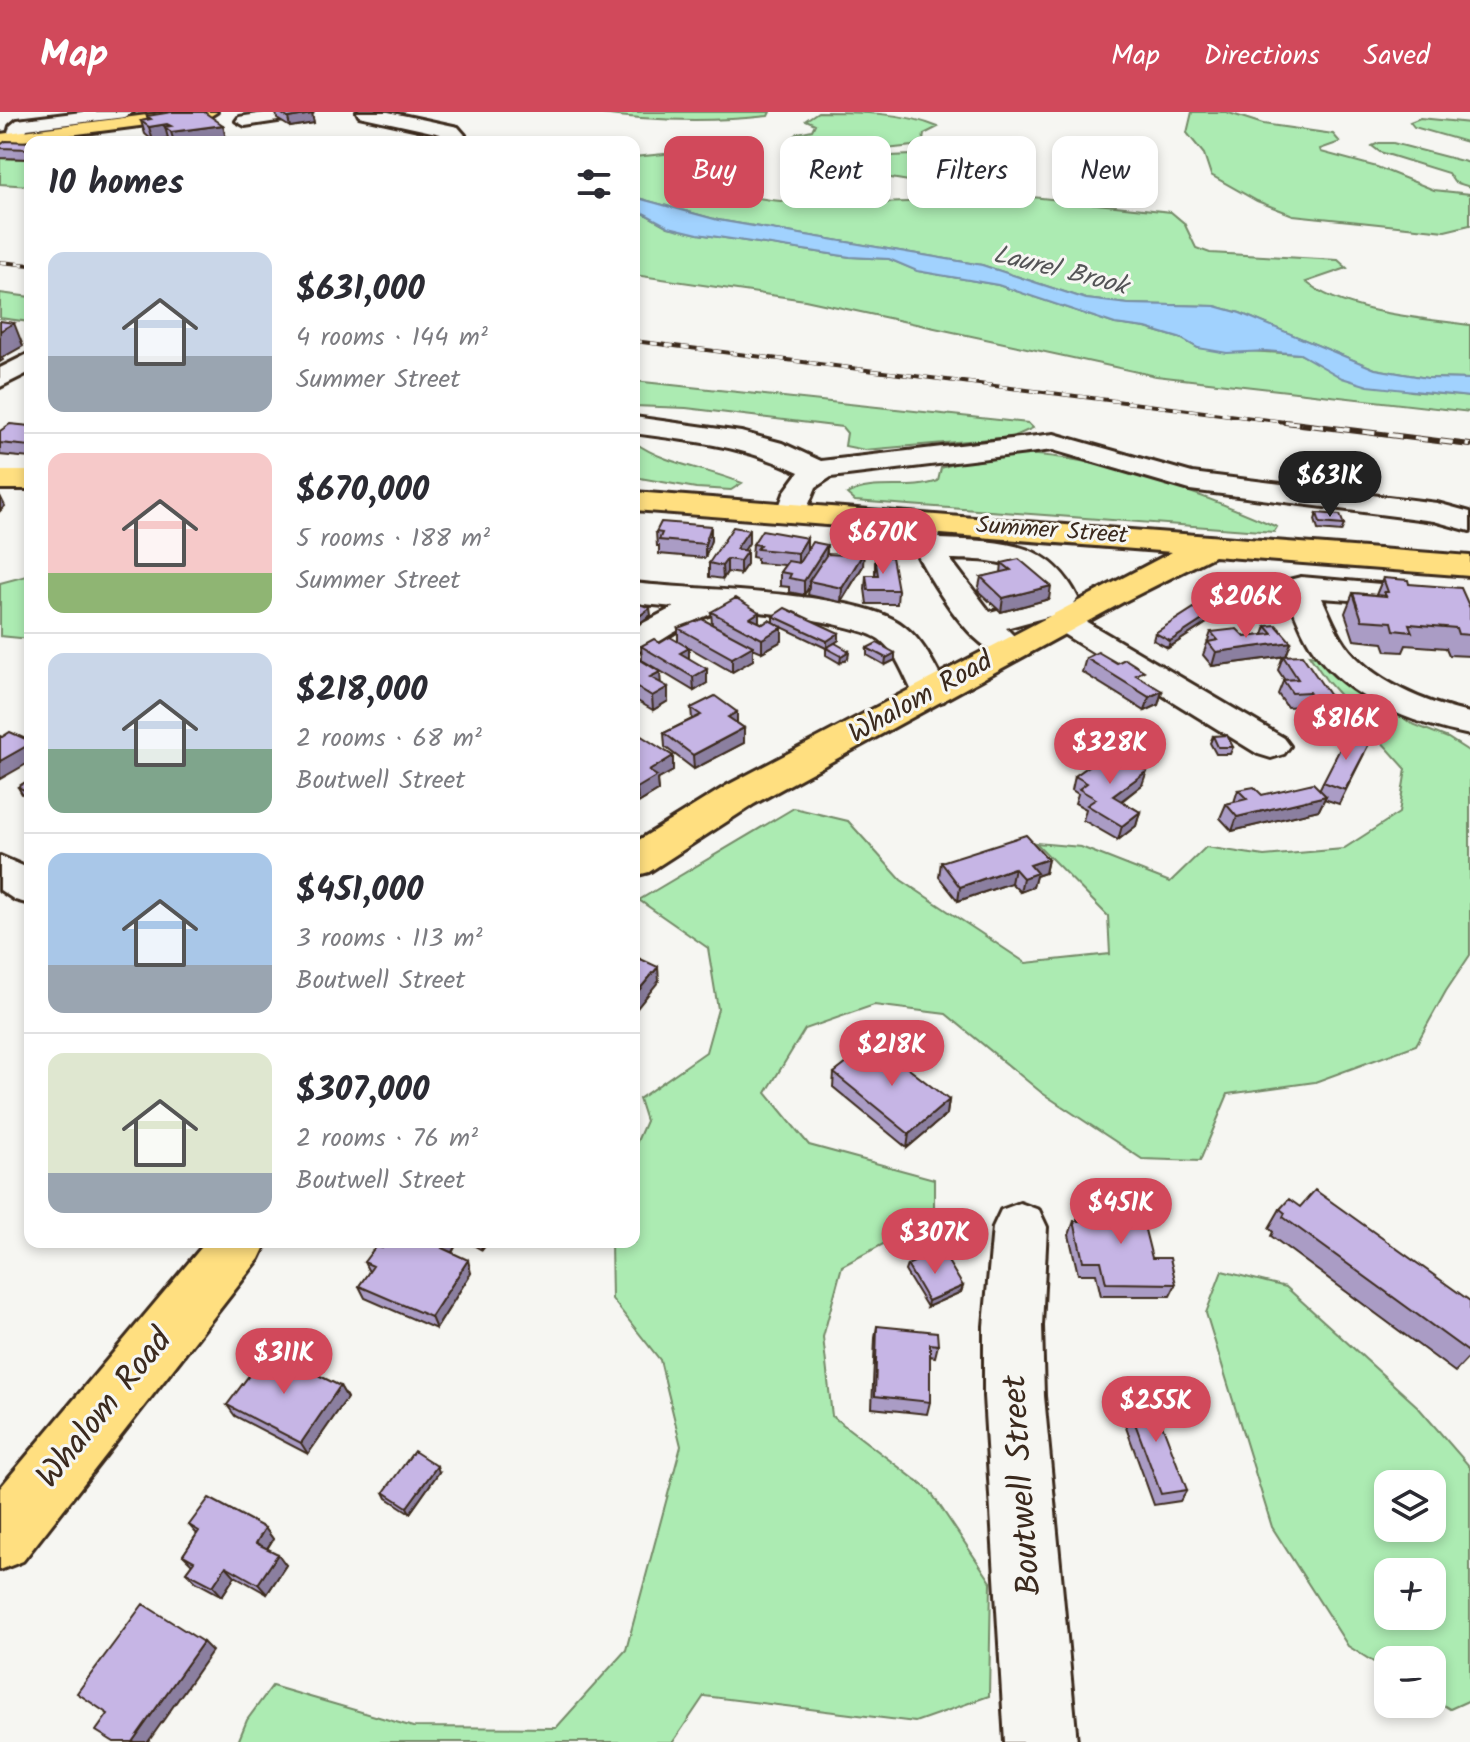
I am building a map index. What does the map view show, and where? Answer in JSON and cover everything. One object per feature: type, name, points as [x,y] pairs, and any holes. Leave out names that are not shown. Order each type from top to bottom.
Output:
[{"type":"main road","points":[[58,136],[208,112]]},
{"type":"main road","points":[[640,501],[792,512],[931,546]]},
{"type":"main road","points":[[1042,531],[1081,594]]},
{"type":"main road","name":"Summer Street","points":[[1010,542],[1042,531],[1470,566]]},
{"type":"main road","name":"Whalom Road","points":[[640,858],[702,817],[1013,648],[1081,594],[1213,544]]},
{"type":"main road","name":"Whalom Road","points":[[0,1538],[235,1248]]},
{"type":"street","points":[[16,144],[19,126],[23,124],[125,112]]},
{"type":"street","points":[[239,117],[304,112]]},
{"type":"street","points":[[365,112],[452,131],[456,135],[452,136]]},
{"type":"street","points":[[239,117],[265,135],[260,136]]},
{"type":"street","points":[[94,129],[104,136]]},
{"type":"street","points":[[0,379],[24,365]]},
{"type":"street","points":[[0,391],[24,391]]},
{"type":"street","points":[[640,426],[741,440],[772,449],[819,471],[1054,442],[1190,481],[1437,512],[1470,522]]},
{"type":"street","points":[[0,464],[23,476]]},
{"type":"street","points":[[792,512],[801,486],[819,471]]},
{"type":"street","points":[[1013,648],[982,624],[963,602],[931,546],[1010,542],[1049,572],[1059,589],[1081,594],[1271,746]]},
{"type":"street","points":[[1335,554],[1347,589]]},
{"type":"street","points":[[1391,593],[1301,587],[1333,652],[1360,676],[1418,710],[1470,724]]},
{"type":"street","points":[[640,594],[811,610],[876,623],[892,632],[901,642],[931,693]]},
{"type":"street","points":[[982,624],[1081,594]]},
{"type":"street","points":[[640,639],[712,601]]},
{"type":"street","points":[[0,870],[24,885]]},
{"type":"street","name":"Boutwell Street","points":[[1020,1227],[1013,1326],[1014,1396],[1041,1742]]},
{"type":"green space","points":[[586,112],[770,112],[768,116],[700,120]]},
{"type":"green space","points":[[818,112],[864,113],[895,116],[938,127],[924,136],[907,136],[907,147],[891,148],[891,136],[795,136],[812,130],[815,124],[806,120]]},
{"type":"green space","points":[[1192,112],[1226,112],[1263,124],[1333,134],[1340,142],[1320,149],[1321,152],[1377,167],[1434,190],[1470,194],[1470,225],[1445,231],[1293,215],[1257,201],[1211,175],[1204,154],[1187,133]]},
{"type":"green space","points":[[1420,118],[1470,123],[1470,143],[1414,127],[1410,122]]},
{"type":"green space","points":[[1393,143],[1470,163],[1470,187],[1454,182],[1448,173],[1380,152],[1372,146]]},
{"type":"green space","points":[[664,154],[664,205],[640,199],[640,156]]},
{"type":"green space","points":[[907,155],[907,180],[891,177],[891,156]]},
{"type":"green space","points":[[0,158],[24,159],[24,186],[0,184]]},
{"type":"green space","points":[[1036,197],[1052,199],[1052,208],[1134,208],[1171,212],[1184,223],[1196,248],[1210,253],[1338,260],[1347,268],[1306,282],[1341,301],[1362,307],[1470,325],[1470,379],[1427,378],[1375,369],[1240,313],[1215,306],[1128,304],[1086,299],[982,265],[718,220],[674,208],[764,208],[764,199],[780,201],[780,208],[891,208],[891,202],[907,202],[907,208],[1036,208]]},
{"type":"green space","points":[[640,211],[668,227],[698,234],[850,257],[889,259],[918,271],[998,285],[1115,324],[1145,328],[1182,339],[1198,348],[1300,354],[1321,364],[1411,391],[1470,397],[1470,412],[1156,376],[805,300],[640,276]]},
{"type":"green space","points":[[0,293],[24,296],[24,321],[0,318]]},
{"type":"green space","points":[[640,382],[1028,423],[1033,428],[1013,437],[865,450],[845,446],[847,433],[842,427],[686,408],[640,406]]},
{"type":"green space","points":[[640,446],[659,456],[742,483],[731,490],[696,488],[640,478]]},
{"type":"green space","points":[[1017,454],[1081,461],[1149,478],[1277,527],[1274,532],[855,501],[847,494],[869,487],[927,484],[938,481],[941,468],[963,461]]},
{"type":"green space","points":[[24,577],[24,638],[0,636],[0,583]]},
{"type":"green space","points":[[1309,655],[1329,658],[1410,723],[1448,738],[1470,752],[1470,955],[1416,1045],[1315,1082],[1228,1094],[1200,1161],[1142,1159],[1042,1093],[946,1014],[874,1005],[805,1029],[766,1093],[809,1145],[934,1179],[934,1217],[842,1266],[823,1337],[832,1416],[930,1491],[991,1582],[989,1696],[915,1722],[704,1696],[673,1742],[238,1742],[247,1720],[272,1686],[413,1727],[556,1728],[626,1650],[681,1446],[660,1360],[612,1299],[611,1248],[640,1248],[640,1134],[646,1121],[640,1098],[706,1052],[718,1009],[708,948],[640,899],[794,808],[848,821],[901,880],[1026,963],[1110,954],[1108,916],[1036,843],[1081,847],[1170,882],[1206,847],[1264,856],[1343,849],[1399,813],[1406,769],[1327,681]]},
{"type":"green space","points":[[1222,1271],[1286,1287],[1417,1406],[1470,1467],[1470,1700],[1450,1709],[1446,1707],[1446,1646],[1374,1646],[1374,1662],[1348,1646],[1272,1527],[1206,1313]]},
{"type":"water","points":[[640,199],[664,205],[664,208],[718,220],[982,265],[1086,299],[1128,304],[1215,306],[1240,313],[1375,369],[1427,378],[1470,379],[1470,397],[1368,386],[1342,378],[1300,354],[1266,351],[1227,353],[1198,348],[1182,339],[1146,328],[1115,324],[998,285],[917,271],[889,259],[850,257],[669,227],[640,211]]},
{"type":"building","points":[[204,112],[223,125],[171,132],[165,127],[171,126],[167,124],[149,127],[141,121],[151,119],[147,116]]},
{"type":"building","points":[[279,112],[309,112],[312,114],[288,118]]},
{"type":"building","points":[[6,141],[24,142],[24,149],[0,148]]},
{"type":"building","points":[[0,321],[14,323],[0,331]]},
{"type":"building","points":[[10,424],[24,425],[24,445],[0,443],[0,431]]},
{"type":"building","points":[[1317,513],[1340,515],[1344,525],[1320,523]]},
{"type":"building","points":[[661,522],[711,526],[705,544],[659,540],[662,533],[656,532]]},
{"type":"building","points":[[733,527],[749,530],[736,549],[747,551],[740,561],[727,559],[722,566],[709,563]]},
{"type":"building","points":[[762,530],[807,538],[798,553],[757,549],[760,545],[753,544]]},
{"type":"building","points":[[812,542],[827,545],[804,581],[789,578],[791,574],[780,572],[788,561],[799,563]]},
{"type":"building","points":[[849,549],[864,552],[842,588],[809,581],[827,554],[845,555]]},
{"type":"building","points":[[875,557],[892,557],[898,590],[868,590],[866,575],[878,575]]},
{"type":"building","points":[[1019,559],[1051,586],[1003,598],[981,577],[1011,570],[1002,563]]},
{"type":"building","points":[[1383,578],[1408,580],[1409,584],[1461,588],[1470,608],[1470,635],[1458,634],[1456,628],[1409,624],[1412,632],[1394,630],[1392,622],[1362,620],[1353,593],[1386,596],[1384,592],[1388,592]]},
{"type":"building","points":[[736,598],[759,612],[750,618],[763,624],[769,620],[782,627],[762,639],[711,612]]},
{"type":"building","points":[[640,604],[650,608],[640,616]]},
{"type":"building","points":[[785,608],[839,633],[827,641],[773,616]]},
{"type":"building","points":[[1194,608],[1210,615],[1170,641],[1155,633]]},
{"type":"building","points":[[702,619],[753,646],[732,658],[678,628]]},
{"type":"building","points":[[1276,625],[1291,642],[1216,652],[1208,642],[1218,640],[1211,632],[1237,629],[1245,637],[1273,634],[1266,626]]},
{"type":"building","points":[[670,637],[689,648],[680,653],[707,669],[693,677],[641,646],[654,639],[660,643]]},
{"type":"building","points":[[835,643],[849,651],[841,656],[826,648]]},
{"type":"building","points":[[877,643],[895,653],[886,658],[867,648]]},
{"type":"building","points":[[1098,652],[1117,663],[1125,659],[1144,671],[1136,675],[1162,691],[1149,697],[1086,658]]},
{"type":"building","points":[[1302,655],[1341,712],[1322,713],[1309,692],[1292,693],[1283,680],[1298,679],[1283,656]]},
{"type":"building","points":[[640,660],[660,672],[650,677],[668,687],[652,696],[640,689]]},
{"type":"building","points":[[715,696],[737,712],[728,717],[744,728],[693,755],[664,733],[701,715],[691,708]]},
{"type":"building","points":[[10,732],[24,738],[24,747],[0,761],[2,737]]},
{"type":"building","points":[[640,735],[673,756],[649,771],[657,776],[640,786]]},
{"type":"building","points":[[1227,735],[1233,747],[1218,747],[1213,736]]},
{"type":"building","points":[[1347,735],[1370,742],[1345,790],[1323,782]]},
{"type":"building","points":[[1110,751],[1147,771],[1113,796],[1140,812],[1122,826],[1087,805],[1096,799],[1079,789],[1087,783],[1075,776]]},
{"type":"building","points":[[1313,783],[1326,796],[1237,817],[1226,804],[1247,799],[1238,790],[1254,787],[1262,795]]},
{"type":"building","points":[[1026,835],[1048,859],[1030,865],[1037,873],[1023,878],[1014,868],[960,887],[941,862]]},
{"type":"building","points":[[640,959],[658,967],[640,989]]},
{"type":"building","points":[[874,1042],[949,1100],[909,1134],[834,1073]]},
{"type":"building","points":[[1315,1190],[1470,1301],[1470,1353],[1283,1217],[1285,1213],[1280,1209],[1289,1199],[1300,1207]]},
{"type":"building","points":[[1082,1206],[1139,1206],[1152,1258],[1170,1258],[1176,1284],[1106,1283],[1101,1261],[1083,1261],[1074,1221],[1086,1221]]},
{"type":"building","points":[[374,1248],[442,1248],[468,1260],[431,1317],[359,1286],[373,1266],[364,1262]]},
{"type":"building","points":[[941,1250],[963,1286],[928,1301],[907,1265]]},
{"type":"building","points":[[877,1326],[937,1332],[938,1345],[930,1344],[930,1402],[875,1396]]},
{"type":"building","points":[[268,1350],[340,1386],[301,1443],[227,1405]]},
{"type":"building","points":[[1150,1393],[1187,1490],[1161,1494],[1125,1396]]},
{"type":"building","points":[[414,1451],[437,1466],[407,1507],[384,1492]]},
{"type":"building","points":[[209,1498],[265,1528],[256,1543],[278,1554],[258,1584],[226,1566],[213,1586],[186,1572],[194,1561],[183,1555],[199,1531],[189,1525]]},
{"type":"building","points":[[143,1604],[203,1642],[132,1742],[114,1742],[96,1731],[108,1714],[77,1693]]},
{"type":"railway","points":[[0,262],[24,264]]},
{"type":"railway","points":[[640,342],[1301,424]]},
{"type":"railway","points":[[1285,422],[1470,445]]},
{"type":"water label","name":"Laurel Brook","points":[[1060,271]]}]
